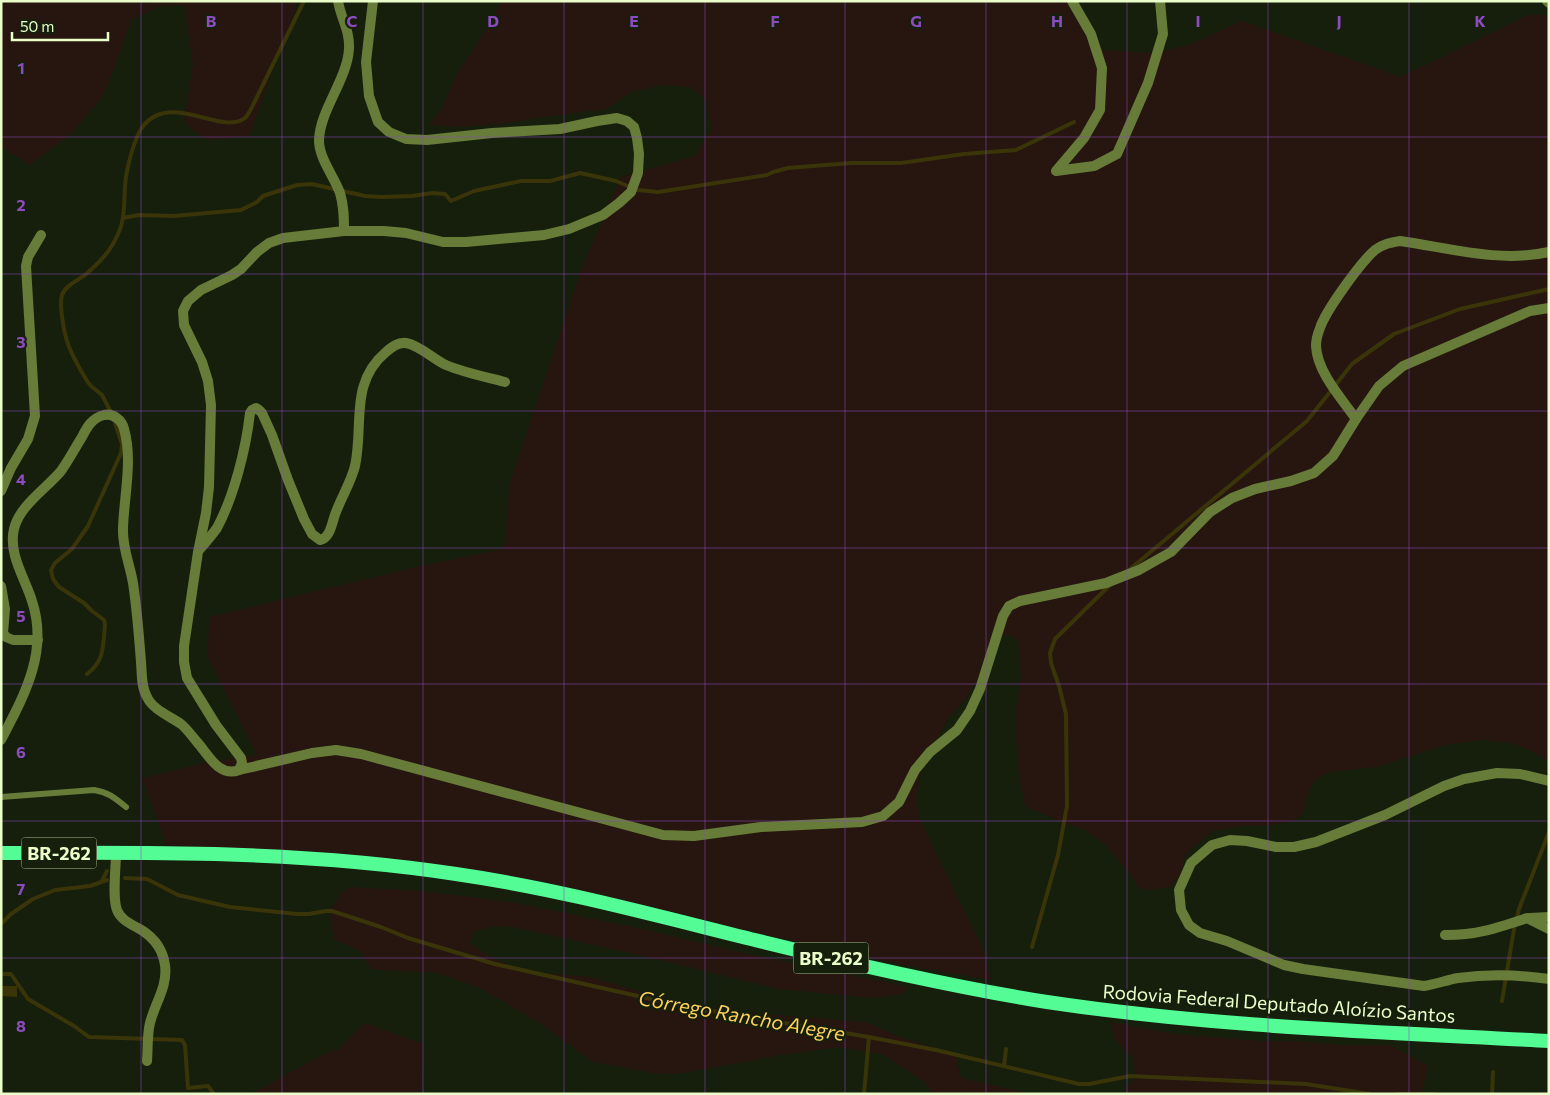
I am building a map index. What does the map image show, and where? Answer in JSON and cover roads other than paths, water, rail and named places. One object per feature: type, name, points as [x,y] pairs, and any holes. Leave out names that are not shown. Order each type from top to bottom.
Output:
[{"type":"highway","name":"Rodovia Federal Deputado Aloízio Santos","points":[[3,850],[234,854],[362,862],[458,874],[613,904],[765,943],[953,985],[1046,1001],[1140,1014],[1247,1024],[1549,1041]]},
{"type":"street","points":[[338,1],[349,37],[349,52],[346,65],[322,126],[319,141],[322,154],[340,193],[344,208],[344,231]]},
{"type":"street","points":[[239,770],[242,763],[241,758],[216,725],[187,678],[184,662],[184,646],[210,487],[211,405],[208,381],[202,362],[184,325],[183,311],[188,301],[201,290],[232,275],[269,243],[283,238],[344,231],[384,231],[406,233],[443,242],[466,242],[544,235],[569,229],[603,215],[619,203],[631,192],[638,173],[639,154],[634,127],[627,121],[617,118],[560,129],[492,133],[427,140],[406,139],[389,132],[378,122],[369,96],[366,62],[373,1]]},
{"type":"street","points":[[1072,1],[1090,34],[1102,68],[1100,110],[1084,138],[1056,171],[1094,166],[1117,154],[1148,82],[1163,34],[1160,1]]},
{"type":"street","points":[[1,491],[11,468],[28,440],[35,416],[26,266],[28,257],[41,236]]},
{"type":"street","points":[[1356,419],[1330,384],[1319,362],[1316,346],[1320,328],[1333,304],[1365,260],[1375,250],[1387,243],[1400,241],[1510,257],[1530,256],[1549,252]]},
{"type":"street","points":[[1,740],[29,684],[36,663],[38,640],[36,616],[13,548],[14,530],[18,518],[61,470],[92,421],[109,415],[117,418],[124,427],[126,440],[128,460],[122,531],[133,583],[143,683],[147,698],[158,709],[182,725],[220,769],[234,772],[312,753],[336,750],[361,754],[663,835],[694,836],[761,827],[862,822],[883,816],[900,802],[915,770],[930,752],[956,730],[970,711],[980,689],[1003,616],[1009,606],[1020,601],[1106,582],[1139,570],[1171,552],[1210,512],[1232,498],[1256,489],[1314,473],[1333,456],[1379,386],[1403,366],[1530,311],[1549,308]]},
{"type":"street","points":[[198,552],[216,530],[227,506],[247,437],[252,410],[256,408],[262,413],[304,519],[312,534],[320,540],[328,535],[354,466],[359,439],[359,404],[365,380],[384,353],[395,345],[405,343],[417,347],[447,365],[505,382]]},
{"type":"street","points":[[1,586],[5,609],[3,632],[6,637],[13,640],[38,640]]},
{"type":"street","points":[[1549,781],[1520,774],[1497,773],[1464,779],[1444,786],[1376,819],[1316,842],[1294,847],[1276,847],[1247,841],[1230,840],[1212,845],[1192,863],[1179,890],[1181,910],[1189,925],[1200,933],[1227,941],[1284,965],[1424,986],[1438,984],[1455,978],[1471,977],[1531,977],[1549,979]]},
{"type":"street","points":[[116,853],[115,900],[120,917],[144,931],[154,940],[162,953],[165,966],[166,980],[153,1010],[149,1026],[147,1061]]},
{"type":"street","points":[[1445,935],[1466,935],[1484,932],[1527,918],[1549,917]]},
{"type":"street","points":[[1527,918],[1549,929]]},
{"type":"lane","points":[[1,798],[46,793],[99,791],[112,795],[126,807]]},
{"type":"waterway","points":[[112,414],[102,395],[87,381],[70,349],[62,319],[62,295],[69,286],[100,261],[115,240],[123,217],[129,163],[137,137],[144,125],[155,116],[168,113],[182,113],[223,122],[235,122],[245,118],[304,1]]},
{"type":"waterway","points":[[123,218],[139,215],[174,216],[241,210],[257,202],[263,196],[297,185],[312,184],[365,196],[445,194],[451,201],[474,191],[521,181],[550,181],[580,173],[616,181],[637,190],[658,192],[767,175],[788,168],[851,163],[901,163],[964,154],[1016,150],[1074,122]]},
{"type":"waterway","points":[[1129,570],[1307,421],[1352,364],[1394,334],[1460,309],[1549,289]]},
{"type":"waterway","points":[[87,674],[97,664],[102,652],[104,620],[84,603],[59,587],[53,579],[51,570],[55,563],[72,549],[88,526],[121,453],[122,444],[114,420]]},
{"type":"waterway","points":[[1032,947],[1058,855],[1067,806],[1066,714],[1051,663],[1050,653],[1055,639],[1110,585]]},
{"type":"waterway","points":[[1502,1001],[1519,909],[1549,832]]},
{"type":"waterway","points":[[102,881],[107,871]]},
{"type":"waterway","name":"Córrego Rancho Alegre","points":[[125,878],[147,879],[178,895],[230,907],[297,914],[332,911],[408,938],[495,964],[682,1006],[936,1050],[1079,1084],[1089,1084],[1130,1076],[1306,1084],[1370,1094]]},
{"type":"waterway","name":"Córrego Rancho Alegre","points":[[1,924],[11,914],[33,899],[55,890],[90,886],[107,880]]},
{"type":"waterway","points":[[1,974],[11,974],[28,999],[89,1037],[182,1040],[185,1045],[188,1088],[208,1086],[214,1094]]},
{"type":"waterway","points":[[864,1094],[869,1037]]},
{"type":"waterway","points":[[1004,1066],[1006,1049]]},
{"type":"waterway","points":[[1492,1094],[1493,1072]]},
{"type":"waterway","name":"Córrego Rancho Alegre","points":[[1398,1094],[1435,1094]]}]
